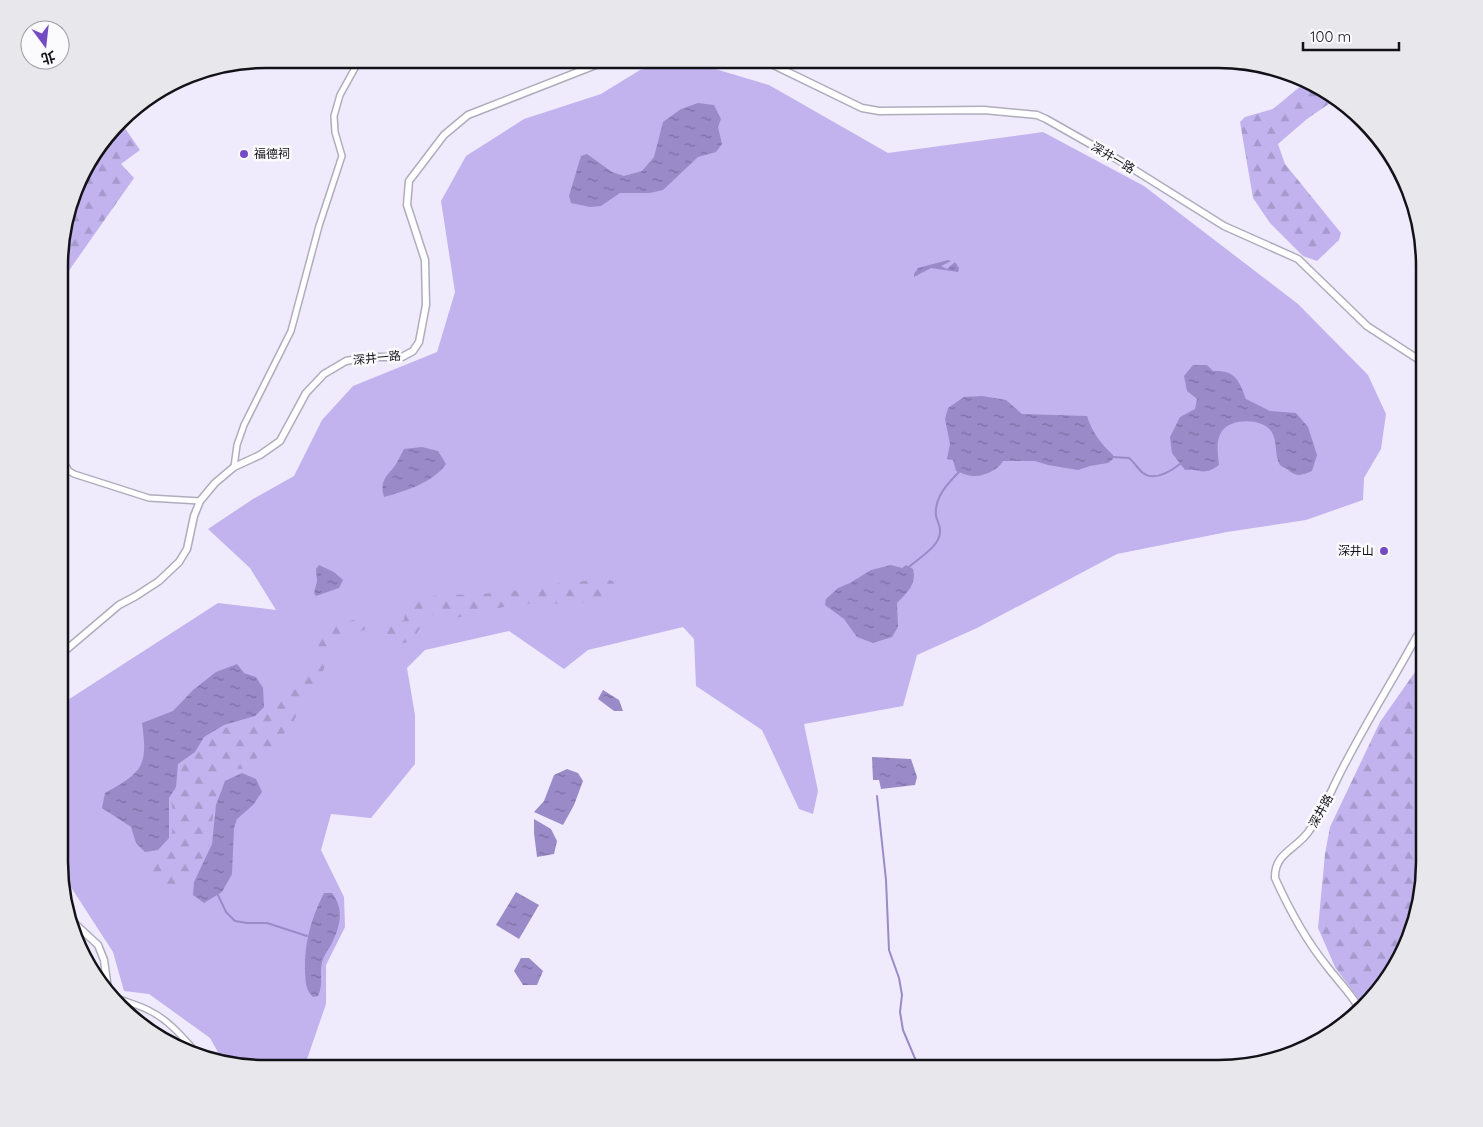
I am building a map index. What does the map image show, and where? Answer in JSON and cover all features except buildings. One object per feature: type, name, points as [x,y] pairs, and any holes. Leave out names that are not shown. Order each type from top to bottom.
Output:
[{"type":"street","points":[[234,468],[237,445],[244,424],[291,331],[319,226],[342,156],[335,132],[334,116],[340,96],[355,68]]},
{"type":"street","name":"深井一路","points":[[67,649],[119,605],[159,581],[179,562],[187,549],[194,516],[200,501],[215,483],[234,468],[260,455],[280,441],[306,393],[324,374],[346,361],[402,357],[413,351],[419,342],[426,305],[426,260],[407,205],[409,181],[444,135],[468,114],[588,68]]},
{"type":"street","name":"深井一路","points":[[780,68],[862,108],[879,111],[984,110],[1037,115],[1046,119],[1122,162],[1224,226],[1298,259],[1367,326],[1416,358]]},
{"type":"street","points":[[67,468],[74,474],[149,498],[200,501]]},
{"type":"street","name":"深井路","points":[[1356,1002],[1326,965],[1303,932],[1275,878],[1275,870],[1278,860],[1309,832],[1368,720],[1416,638]]},
{"type":"street","points":[[79,928],[98,946],[104,960],[107,980]]},
{"type":"street","points":[[128,1003],[150,1010],[186,1042]]},
{"type":"green space","points":[[649,68],[712,68],[769,85],[888,153],[1043,132],[1144,186],[1298,304],[1368,375],[1386,414],[1381,449],[1364,478],[1363,500],[1306,520],[1227,532],[1117,554],[977,628],[917,655],[903,706],[804,724],[818,791],[813,814],[799,809],[762,730],[696,686],[694,639],[683,627],[588,650],[564,669],[509,631],[425,650],[407,668],[415,715],[415,764],[371,818],[331,814],[321,850],[344,897],[345,927],[326,965],[326,1004],[307,1060],[266,1060],[219,1054],[210,1038],[149,994],[124,991],[113,952],[69,884],[67,861],[67,700],[218,603],[276,610],[250,568],[208,529],[253,499],[294,476],[322,420],[353,386],[437,352],[455,292],[441,201],[466,156],[524,119],[601,94],[640,70]]},
{"type":"green space","points":[[1301,86],[1330,103],[1307,119],[1278,144],[1285,164],[1341,233],[1339,240],[1317,261],[1303,256],[1270,223],[1253,198],[1240,122],[1245,117],[1273,109]]},
{"type":"green space","points":[[124,128],[140,150],[121,164],[134,178],[68,272],[69,240],[78,202],[94,167],[108,145]]},
{"type":"green space","points":[[608,579],[614,582],[612,594],[601,599],[577,603],[513,605],[438,622],[434,614],[427,617],[412,641],[388,647],[381,643],[389,627],[404,620],[406,606],[432,596],[496,593],[563,583]]},
{"type":"green space","points":[[370,614],[370,627],[353,635],[342,634],[331,645],[328,659],[317,685],[292,724],[274,745],[242,769],[229,768],[220,777],[214,806],[210,843],[201,862],[179,893],[165,895],[151,874],[151,861],[171,841],[174,816],[171,801],[178,791],[181,765],[195,754],[205,739],[224,728],[253,722],[291,687],[310,674],[315,659],[316,632],[331,623],[345,623]]},
{"type":"green space","points":[[1416,670],[1416,861],[1412,900],[1405,925],[1395,949],[1375,982],[1359,999],[1335,967],[1318,928],[1325,854],[1330,827],[1380,722]]},
{"type":"water","points":[[698,103],[714,105],[721,119],[718,127],[722,144],[716,152],[698,157],[663,190],[650,193],[620,193],[601,206],[590,207],[571,203],[569,196],[581,156],[587,154],[612,172],[624,176],[642,171],[654,157],[663,122],[681,109]]},
{"type":"water","points":[[948,260],[951,261],[941,266],[947,269],[955,262],[959,268],[958,272],[931,268],[914,277],[918,268]]},
{"type":"water","points":[[1193,365],[1207,365],[1213,371],[1231,374],[1241,386],[1246,399],[1270,411],[1296,413],[1308,427],[1317,455],[1312,471],[1302,475],[1293,473],[1281,466],[1277,457],[1275,439],[1271,431],[1261,424],[1246,421],[1232,424],[1222,431],[1218,443],[1219,465],[1209,471],[1185,470],[1172,453],[1170,437],[1180,417],[1195,409],[1197,399],[1187,391],[1184,376]]},
{"type":"water","points":[[982,396],[1006,400],[1022,414],[1087,416],[1094,432],[1113,455],[1113,459],[1108,463],[1078,470],[1035,461],[1003,461],[995,469],[980,475],[971,476],[956,471],[953,460],[947,459],[950,444],[945,419],[948,408],[964,397]]},
{"type":"water","points":[[422,447],[438,451],[446,464],[426,481],[384,497],[383,482],[404,449]]},
{"type":"water","points":[[319,565],[334,572],[343,580],[339,588],[316,596],[314,593],[317,581],[316,569]]},
{"type":"water","points":[[891,565],[902,568],[906,565],[913,569],[914,579],[908,592],[897,603],[898,627],[892,637],[873,643],[857,637],[844,619],[825,605],[826,599],[838,588],[871,570]]},
{"type":"water","points":[[237,664],[244,673],[256,677],[263,688],[264,707],[255,716],[224,725],[204,737],[195,752],[178,764],[176,787],[169,798],[169,838],[158,850],[145,852],[136,843],[131,827],[102,808],[105,793],[128,779],[140,766],[144,749],[142,723],[173,711],[193,690],[216,672]]},
{"type":"water","points":[[603,690],[619,700],[623,711],[614,711],[598,699]]},
{"type":"water","points":[[872,757],[911,759],[917,777],[915,785],[881,789],[879,780],[873,780]]},
{"type":"water","points":[[567,769],[578,773],[583,781],[574,805],[563,825],[534,812],[544,801],[554,775]]},
{"type":"water","points":[[242,773],[256,779],[262,792],[253,805],[237,819],[234,828],[232,874],[222,892],[204,903],[193,895],[194,882],[212,844],[216,805],[225,781]]},
{"type":"water","points":[[534,819],[551,829],[557,841],[554,854],[537,857]]},
{"type":"water","points":[[516,892],[539,905],[519,939],[496,925]]},
{"type":"water","points":[[324,893],[332,893],[336,899],[339,906],[340,919],[334,938],[322,962],[320,992],[318,996],[313,997],[306,983],[307,941],[315,912]]},
{"type":"water","points":[[521,958],[529,958],[543,971],[537,985],[523,985],[514,971]]},
{"type":"waterway","points":[[1113,457],[1129,458],[1143,473],[1153,476],[1163,474],[1180,464]]},
{"type":"waterway","points":[[909,567],[937,542],[940,530],[936,516],[937,503],[946,486],[959,472]]},
{"type":"waterway","points":[[877,796],[886,880],[889,950],[899,978],[902,995],[900,1012],[903,1030],[916,1060]]},
{"type":"waterway","points":[[218,895],[226,912],[235,921],[267,923],[307,936]]},
{"type":"place","name":"福德祠","points":[[244,154]]},
{"type":"place","name":"深井山","points":[[1384,551]]}]
